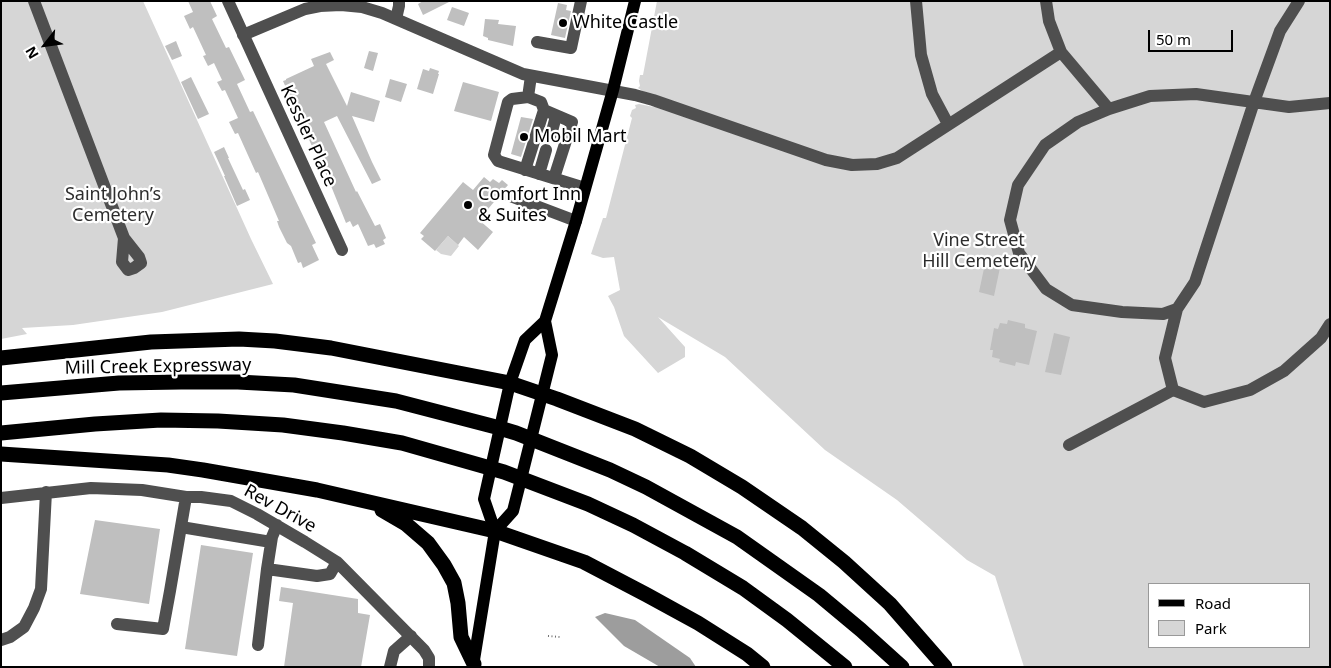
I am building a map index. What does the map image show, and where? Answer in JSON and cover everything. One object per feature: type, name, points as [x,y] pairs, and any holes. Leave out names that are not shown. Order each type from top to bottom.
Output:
[{"type":"highway","points":[[1,358],[151,342],[239,339],[275,341],[331,348],[510,383],[634,429],[690,456],[742,487],[802,528],[844,562],[890,604],[945,667]]},
{"type":"highway","name":"Mill Creek Expressway","points":[[1,393],[119,383],[238,382],[294,385],[396,401],[516,433],[646,486],[736,537],[819,595],[902,667]]},
{"type":"highway","points":[[1,433],[161,420],[218,421],[274,424],[343,432],[402,443],[504,472],[588,504],[633,525],[685,553],[743,588],[787,620],[845,667]]},
{"type":"highway","points":[[1,454],[168,465],[317,490],[495,531],[584,562],[698,623],[747,654],[763,667]]},
{"type":"highway","points":[[370,503],[406,524],[428,543],[444,565],[454,583],[461,637],[473,666]]},
{"type":"main road","points":[[495,531],[512,511],[552,356],[545,322],[613,90],[634,1]]},
{"type":"main road","points":[[473,666],[495,531],[484,499],[510,383],[525,340],[545,322]]},
{"type":"street","points":[[34,1],[124,238]]},
{"type":"street","name":"Kessler Place","points":[[228,1],[342,250]]},
{"type":"street","points":[[396,19],[399,1]]},
{"type":"street","points":[[538,42],[571,48],[581,1]]},
{"type":"street","points":[[916,1],[921,55],[932,94],[948,124]]},
{"type":"street","points":[[1046,1],[1049,21],[1060,52],[1110,109]]},
{"type":"street","points":[[1173,390],[1165,358],[1177,309],[1195,282],[1254,102],[1280,31],[1299,1]]},
{"type":"street","points":[[243,35],[305,9],[341,5],[362,7],[382,13],[522,74],[613,90],[653,100],[826,160],[852,165],[877,164],[897,158],[1060,52]]},
{"type":"street","points":[[528,97],[531,76]]},
{"type":"street","points":[[1177,309],[1163,314],[1122,312],[1072,304],[1046,289],[1019,252],[1010,220],[1018,185],[1045,145],[1078,122],[1150,96],[1196,94],[1289,107],[1330,103]]},
{"type":"street","points":[[525,170],[544,110],[542,102],[528,97],[512,99],[508,102],[494,154],[498,162],[585,188]]},
{"type":"street","points":[[544,110],[572,122],[554,178]]},
{"type":"street","points":[[551,135],[556,116]]},
{"type":"street","points":[[538,174],[546,150]]},
{"type":"street","points":[[510,196],[576,220]]},
{"type":"street","points":[[1069,445],[1173,390],[1204,402],[1250,390],[1284,371],[1321,338],[1330,324]]},
{"type":"street","name":"Rev Drive","points":[[1,498],[91,488],[142,490],[186,497],[231,501],[277,525],[337,562],[424,650],[429,658],[429,667]]},
{"type":"street","points":[[1,640],[10,637],[24,627],[41,589],[46,492]]},
{"type":"street","points":[[117,624],[163,629],[186,497]]},
{"type":"street","points":[[258,645],[271,542],[277,525]]},
{"type":"street","points":[[181,527],[271,542]]},
{"type":"street","points":[[267,569],[317,576],[330,574],[337,562]]},
{"type":"street","points":[[390,667],[394,651],[411,636]]},
{"type":"path","points":[[548,636],[560,637]]},
{"type":"green space","name":"Saint John’s Cemetery","points":[[1,1],[143,1],[273,284],[162,312],[73,325],[22,328],[27,334],[1,339]]},
{"type":"green space","name":"Vine Street Hill Cemetery","points":[[657,1],[1330,1],[1330,667],[1024,667],[995,576],[967,560],[897,500],[825,450],[725,357],[658,317],[685,347],[685,357],[658,373],[624,336],[608,296],[620,290],[614,257],[603,258],[591,254],[603,218],[606,218],[632,118],[630,116],[632,110],[636,108],[635,105],[639,104],[654,107],[655,96],[638,88],[640,86],[640,75],[643,75]]},
{"type":"green space","points":[[448,236],[459,246],[451,256],[441,254],[436,250]]},
{"type":"shaded area","points":[[605,613],[635,620],[690,658],[696,667],[660,667],[624,646],[595,617]]},
{"type":"building","points":[[188,1],[210,1],[217,16],[212,19],[226,48],[229,47],[245,80],[237,84],[250,112],[253,111],[316,243],[312,245],[319,260],[303,268],[301,262],[298,263],[291,246],[287,243],[279,227],[277,221],[279,221],[258,172],[256,173],[238,133],[235,134],[229,122],[238,118],[225,90],[222,91],[217,82],[222,80],[214,63],[208,66],[203,56],[206,55],[193,27],[190,29],[184,16],[193,12]]},
{"type":"building","points":[[423,1],[451,1],[423,15],[418,4]]},
{"type":"building","name":"White Castle","points":[[558,3],[567,5],[566,10],[571,11],[565,38],[551,35]]},
{"type":"building","points":[[452,7],[469,13],[464,26],[447,20]]},
{"type":"building","points":[[485,19],[499,20],[498,24],[516,26],[513,46],[488,40],[488,38],[483,36]]},
{"type":"building","points":[[176,41],[182,56],[172,60],[165,46]]},
{"type":"building","points":[[369,51],[378,53],[373,71],[364,68]]},
{"type":"building","points":[[330,52],[334,60],[326,64],[347,106],[351,92],[380,101],[374,122],[352,116],[381,180],[372,184],[337,116],[324,122],[356,192],[375,226],[380,224],[386,238],[383,240],[385,244],[376,248],[374,244],[368,246],[358,224],[353,227],[350,221],[346,223],[327,176],[283,81],[314,66],[311,59]]},
{"type":"building","points":[[430,68],[439,71],[433,94],[417,89],[423,69],[429,71]]},
{"type":"building","points":[[191,77],[209,114],[198,119],[181,82]]},
{"type":"building","points":[[390,79],[407,84],[401,102],[385,97]]},
{"type":"building","points":[[463,82],[499,92],[491,121],[454,111]]},
{"type":"building","name":"Mobil Mart","points":[[521,117],[533,119],[521,157],[511,154]]},
{"type":"building","points":[[224,147],[243,190],[245,189],[250,200],[237,206],[214,152]]},
{"type":"building","name":"Comfort Inn & Suites","points":[[484,177],[490,182],[493,179],[499,183],[502,180],[508,185],[479,220],[493,232],[478,250],[464,237],[458,245],[448,236],[435,251],[421,239],[424,236],[420,233],[463,182],[473,190]]},
{"type":"building","points":[[986,259],[1001,263],[994,296],[979,292]]},
{"type":"building","points":[[1008,320],[1025,324],[1025,328],[1037,331],[1029,365],[1016,362],[1015,366],[999,362],[1000,359],[992,357],[993,350],[990,350],[994,328],[998,329],[1000,323],[1007,324]]},
{"type":"building","points":[[1054,333],[1070,337],[1061,375],[1045,372]]},
{"type":"building","points":[[95,520],[160,529],[149,604],[80,594]]},
{"type":"building","points":[[201,545],[253,553],[237,656],[185,649]]},
{"type":"building","points":[[281,587],[358,599],[358,613],[370,615],[361,667],[284,667],[293,603],[279,601]]},
{"type":"place","name":"White Castle","points":[[563,23]]},
{"type":"place","name":"Mobil Mart","points":[[524,137]]},
{"type":"place","name":"Comfort Inn & Suites","points":[[468,205]]}]
